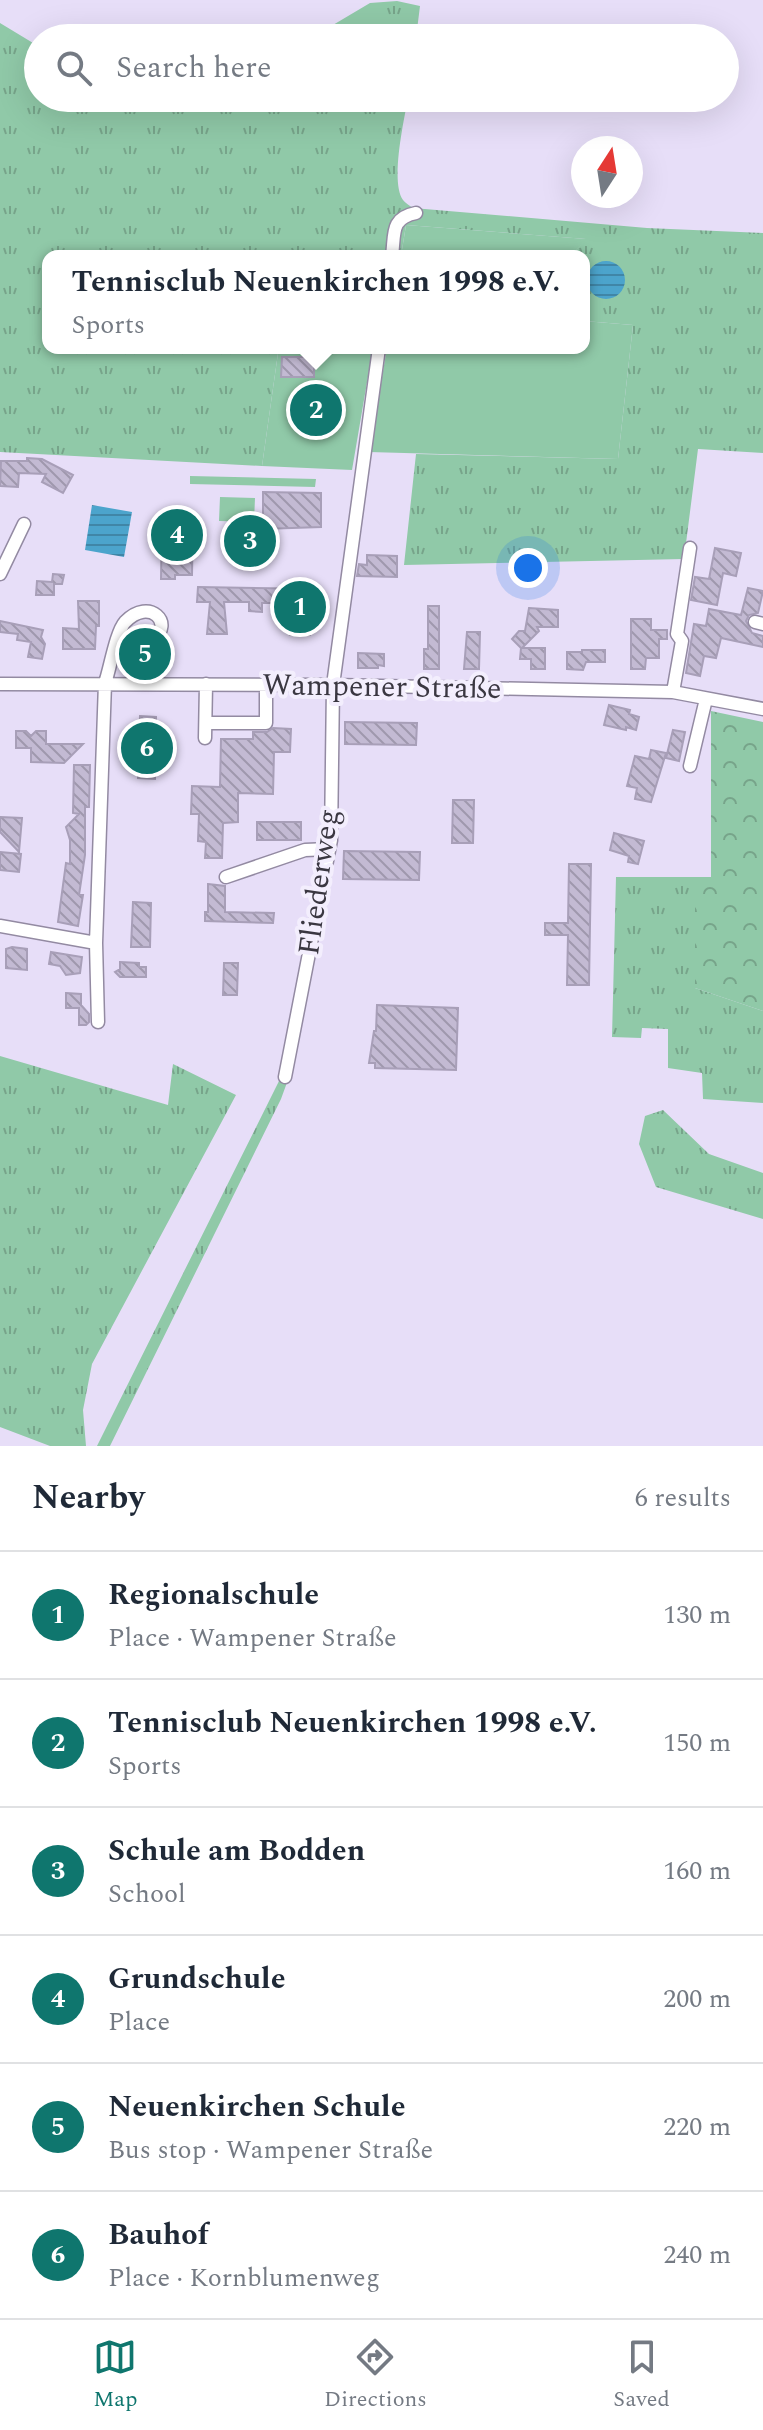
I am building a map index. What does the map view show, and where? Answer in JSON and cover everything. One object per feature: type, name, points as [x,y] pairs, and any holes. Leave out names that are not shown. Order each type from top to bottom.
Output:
[{"type":"street","points":[[393,250],[396,222],[404,215],[416,213]]},
{"type":"street","name":"Fliederweg","points":[[285,1077],[329,849],[333,685],[378,354]]},
{"type":"street","points":[[0,574],[24,524]]},
{"type":"street","points":[[673,692],[682,641],[677,634],[690,548]]},
{"type":"street","points":[[98,1022],[96,943],[105,683],[115,649]]},
{"type":"street","name":"Wampener Straße","points":[[0,684],[333,685],[673,692],[763,709]]},
{"type":"street","points":[[205,738],[206,684]]},
{"type":"street","points":[[206,723],[266,723],[266,685]]},
{"type":"street","points":[[690,766],[706,699]]},
{"type":"street","points":[[226,877],[305,850],[329,849]]},
{"type":"street","points":[[0,926],[96,943]]},
{"type":"green space","points":[[397,1],[420,6],[418,24],[335,24],[370,3]]},
{"type":"green space","points":[[0,23],[24,38],[24,112],[406,112],[398,180],[403,200],[413,208],[647,228],[763,233],[763,453],[698,449],[684,559],[404,565],[416,454],[618,459],[633,325],[590,321],[590,250],[576,250],[586,239],[406,225],[402,250],[42,250],[42,354],[278,354],[262,466],[0,452]]},
{"type":"green space","points":[[406,225],[587,239],[576,250],[402,250]]},
{"type":"green space","points":[[590,321],[633,325],[618,459],[369,452],[386,354],[590,354]]},
{"type":"green space","points":[[278,354],[372,354],[352,470],[262,466]]},
{"type":"green space","points":[[190,476],[316,479],[315,487],[190,484]]},
{"type":"green space","points":[[220,497],[255,498],[254,522],[219,521]]},
{"type":"green space","points":[[711,711],[763,722],[763,1011],[695,988],[695,877],[711,877]]},
{"type":"green space","points":[[616,877],[695,877],[695,988],[763,1011],[763,1103],[703,1099],[702,1073],[668,1068],[668,1029],[642,1028],[641,1038],[612,1037]]},
{"type":"green space","points":[[0,1056],[168,1105],[173,1064],[236,1095],[92,1364],[83,1410],[86,1446],[50,1446],[0,1427]]},
{"type":"green space","points":[[281,1077],[289,1077],[281,1099],[110,1446],[97,1446]]},
{"type":"green space","points":[[663,1110],[709,1154],[763,1173],[763,1219],[656,1187],[639,1144],[645,1116]]},
{"type":"water","points":[[599,262],[613,262],[624,273],[624,287],[620,294],[606,299],[592,294],[592,266]]},
{"type":"water","points":[[92,505],[132,512],[124,557],[85,550]]},
{"type":"building","points":[[282,357],[314,357],[314,377],[281,377]]},
{"type":"building","points":[[27,458],[42,459],[73,475],[63,493],[42,482],[46,474],[19,473],[18,487],[0,486],[1,461],[27,461]]},
{"type":"building","points":[[263,492],[321,493],[321,527],[263,529]]},
{"type":"building","points":[[162,515],[193,519],[192,575],[161,579]]},
{"type":"building","points":[[715,548],[741,553],[736,576],[723,573],[717,605],[691,600],[695,577],[709,579]]},
{"type":"building","points":[[367,555],[397,556],[397,577],[357,576],[359,564],[367,565]]},
{"type":"building","points":[[53,574],[64,575],[62,584],[54,584],[54,595],[36,595],[37,581],[52,582]]},
{"type":"building","points":[[198,587],[320,589],[320,603],[307,603],[310,635],[290,635],[294,603],[262,603],[262,612],[249,611],[249,602],[224,602],[227,634],[207,634],[210,602],[197,602]]},
{"type":"building","points":[[748,588],[763,591],[758,613],[749,615],[746,621],[752,633],[763,636],[763,647],[721,638],[716,658],[704,656],[700,676],[686,673],[694,624],[706,626],[709,609],[741,615]]},
{"type":"building","points":[[78,601],[99,601],[95,649],[63,649],[63,628],[79,629]]},
{"type":"building","points":[[428,606],[439,606],[439,669],[424,669],[424,649],[428,649]]},
{"type":"building","points":[[529,608],[558,610],[558,627],[537,627],[539,631],[522,648],[545,648],[545,669],[531,669],[531,659],[520,659],[521,648],[512,639],[519,631],[525,631]]},
{"type":"building","points":[[631,619],[651,619],[651,630],[667,630],[667,639],[659,639],[659,658],[646,658],[645,669],[631,669]]},
{"type":"building","points":[[0,621],[43,630],[41,637],[45,644],[42,659],[28,657],[31,642],[17,640],[18,634],[0,632]]},
{"type":"building","points":[[467,632],[480,632],[479,669],[464,669]]},
{"type":"building","points":[[605,650],[605,662],[586,662],[583,670],[567,669],[567,652]]},
{"type":"building","points":[[358,653],[384,654],[384,666],[358,668]]},
{"type":"building","points":[[609,705],[630,710],[629,714],[639,717],[636,730],[604,725]]},
{"type":"building","points":[[140,716],[156,717],[155,779],[138,778]]},
{"type":"building","points":[[345,722],[417,723],[416,745],[345,744]]},
{"type":"building","points":[[273,728],[291,729],[290,752],[274,752],[273,794],[238,793],[238,822],[223,823],[222,858],[205,858],[206,842],[198,841],[199,814],[191,814],[192,786],[220,787],[221,739],[253,739],[253,732],[267,732]]},
{"type":"building","points":[[673,730],[685,732],[679,761],[666,758]]},
{"type":"building","points":[[16,731],[26,731],[31,736],[36,731],[46,731],[46,744],[83,744],[64,763],[31,762],[31,748],[16,748]]},
{"type":"building","points":[[651,750],[666,753],[651,802],[635,799],[637,788],[627,786],[635,756],[649,759]]},
{"type":"building","points":[[74,765],[90,765],[89,807],[85,807],[85,855],[79,895],[83,895],[78,926],[58,922],[66,863],[70,864],[70,840],[66,827],[79,814],[73,813]]},
{"type":"building","points":[[453,800],[474,800],[473,843],[452,843]]},
{"type":"building","points":[[0,817],[22,818],[19,852],[0,832]]},
{"type":"building","points":[[257,822],[301,822],[301,840],[257,840]]},
{"type":"building","points":[[614,833],[644,841],[638,864],[628,862],[629,856],[610,850]]},
{"type":"building","points":[[344,851],[420,852],[419,880],[343,879]]},
{"type":"building","points":[[0,852],[21,854],[19,872],[0,870]]},
{"type":"building","points":[[569,864],[591,864],[589,985],[567,985],[568,935],[545,935],[545,923],[568,923]]},
{"type":"building","points":[[208,884],[225,886],[225,912],[274,913],[273,923],[205,921]]},
{"type":"building","points":[[133,902],[151,903],[150,947],[131,947]]},
{"type":"building","points":[[6,949],[27,949],[27,970],[6,968]]},
{"type":"building","points":[[51,952],[82,957],[80,973],[66,975],[60,966],[49,964]]},
{"type":"building","points":[[120,962],[139,963],[139,967],[146,967],[146,977],[120,977],[115,972],[120,969]]},
{"type":"building","points":[[224,963],[238,963],[237,995],[223,995]]},
{"type":"building","points":[[66,993],[81,994],[81,1005],[89,1014],[86,1025],[79,1025],[79,1008],[66,1008]]},
{"type":"building","points":[[377,1005],[458,1008],[456,1070],[375,1068],[375,1063],[369,1063],[376,1031]]},
{"type":"place","name":"Tennisclub Neuenkirchen 1998 e.V.","points":[[316,410]]},
{"type":"place","name":"Grundschule","points":[[177,535]]},
{"type":"place","name":"Schule am Bodden","points":[[250,541]]},
{"type":"place","name":"Regionalschule","points":[[300,607]]},
{"type":"place","name":"Neuenkirchen Schule","points":[[145,654]]},
{"type":"place","name":"Bauhof","points":[[147,748]]}]
